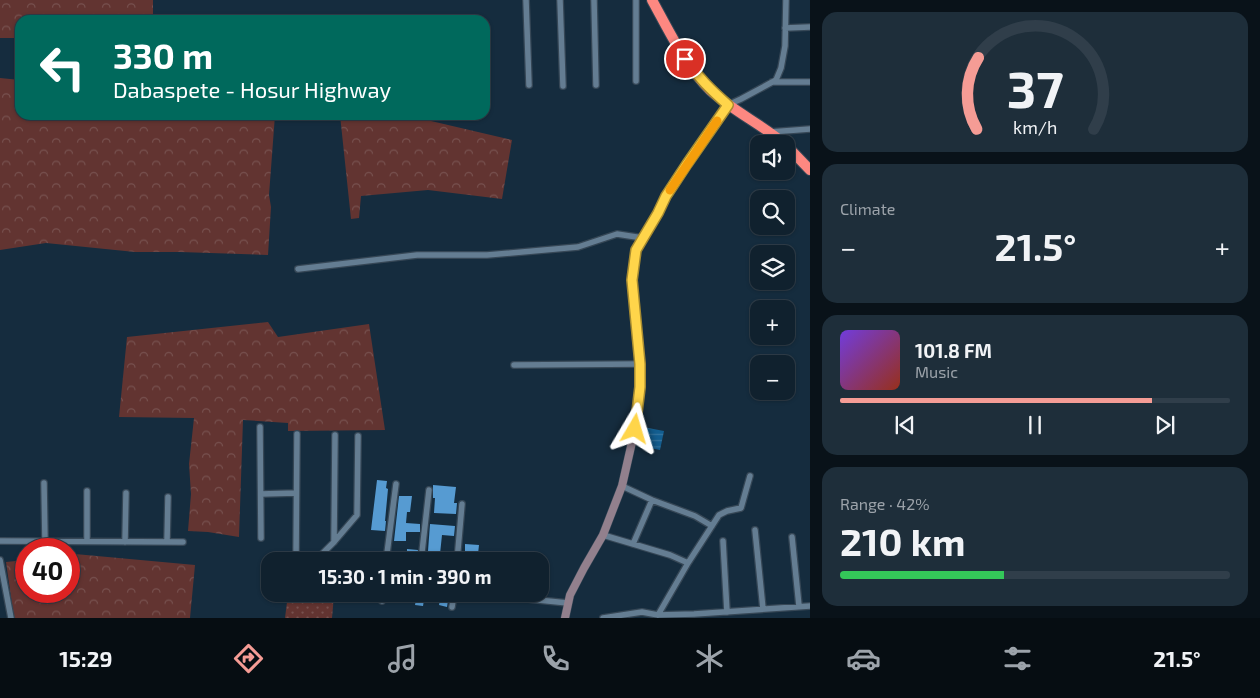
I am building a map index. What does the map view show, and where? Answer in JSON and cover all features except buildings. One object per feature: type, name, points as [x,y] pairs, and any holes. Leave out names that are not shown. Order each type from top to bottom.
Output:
[{"type":"highway","points":[[652,0],[685,59],[710,90],[728,105],[774,135]]},
{"type":"highway","points":[[795,154],[810,170]]},
{"type":"street","points":[[526,0],[529,86]]},
{"type":"street","points":[[560,0],[563,86]]},
{"type":"street","points":[[594,0],[596,85]]},
{"type":"street","points":[[636,0],[636,81]]},
{"type":"street","points":[[565,618],[570,595],[603,535],[622,486],[635,429],[640,387],[640,364],[632,280],[636,250],[666,196],[728,105],[776,80],[781,68],[785,46],[786,0]]},
{"type":"street","points":[[786,28],[810,28]]},
{"type":"street","points":[[772,82],[810,82]]},
{"type":"street","points":[[770,132],[810,129]]},
{"type":"street","points":[[298,269],[417,256],[486,255],[578,247],[616,234],[644,238]]},
{"type":"street","points":[[514,365],[640,364]]},
{"type":"street","points":[[260,426],[260,538]]},
{"type":"street","points":[[296,552],[298,434]]},
{"type":"street","points":[[334,435],[334,542]]},
{"type":"street","points":[[324,552],[357,516],[358,436]]},
{"type":"street","points":[[658,615],[719,515],[741,508],[750,476]]},
{"type":"street","points":[[44,483],[45,538]]},
{"type":"street","points":[[387,552],[396,484]]},
{"type":"street","points":[[622,486],[652,500],[695,516],[712,526]]},
{"type":"street","points":[[422,552],[429,490]]},
{"type":"street","points":[[86,492],[87,541]]},
{"type":"street","points":[[125,542],[126,493]]},
{"type":"street","points":[[260,494],[296,493]]},
{"type":"street","points":[[167,542],[168,497]]},
{"type":"street","points":[[633,544],[652,500]]},
{"type":"street","points":[[458,552],[462,504]]},
{"type":"street","points":[[756,530],[763,609]]},
{"type":"street","points":[[603,535],[688,563]]},
{"type":"street","points":[[792,537],[799,606]]},
{"type":"street","points":[[0,541],[15,541]]},
{"type":"street","points":[[80,541],[184,542]]},
{"type":"street","points":[[723,541],[727,612]]},
{"type":"street","points":[[0,560],[11,618]]},
{"type":"street","points":[[549,599],[568,603]]},
{"type":"street","points":[[452,607],[453,602]]},
{"type":"street","points":[[603,618],[642,612],[658,615],[810,606]]},
{"type":"green space","points":[[0,0],[153,0],[153,15],[15,15],[15,38],[0,38]]},
{"type":"green space","points":[[0,78],[15,80],[15,120],[275,120],[269,195],[271,207],[268,255],[135,252],[46,243],[0,250]]},
{"type":"green space","points":[[341,120],[431,121],[512,140],[502,199],[428,190],[361,196],[359,218],[351,219]]},
{"type":"green space","points":[[268,322],[278,337],[369,324],[385,430],[288,431],[288,423],[243,420],[239,537],[188,531],[191,494],[189,464],[194,418],[119,417],[127,337]]},
{"type":"green space","points":[[80,554],[195,565],[190,618],[14,618],[6,562],[15,561],[15,603],[80,603]]},
{"type":"green space","points":[[287,602],[333,602],[332,618],[285,618]]},
{"type":"water","points":[[643,427],[664,431],[660,450],[640,446]]},
{"type":"slow traffic","points":[[670,190],[717,121]]},
{"type":"route","points":[[635,429],[640,387],[640,364],[632,280],[636,250],[666,196],[728,105],[710,90],[685,59]]}]
